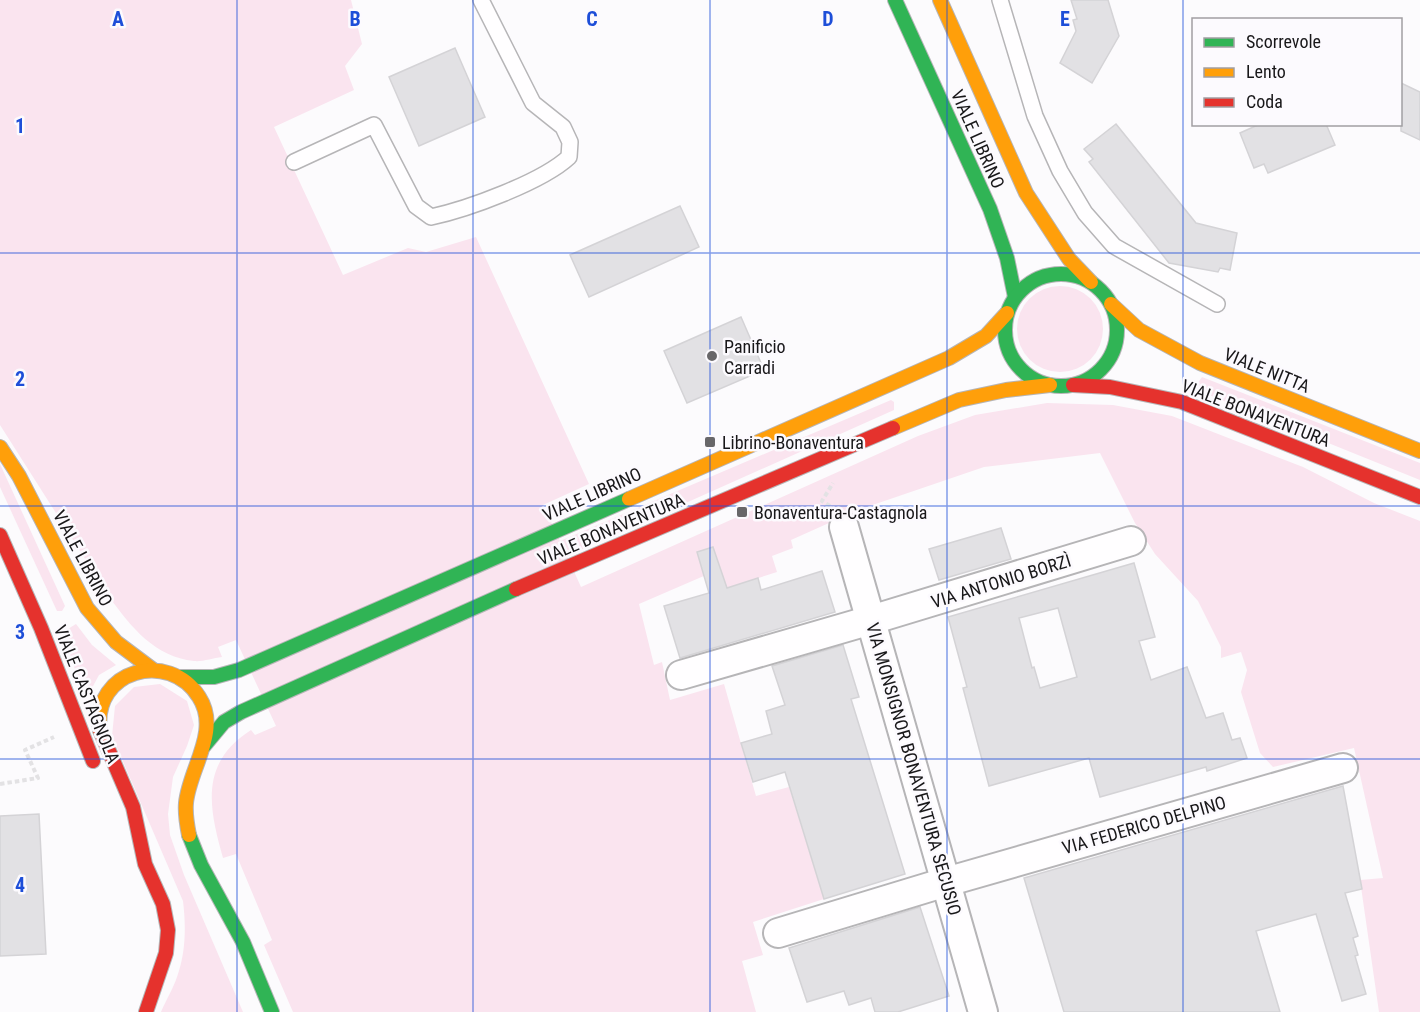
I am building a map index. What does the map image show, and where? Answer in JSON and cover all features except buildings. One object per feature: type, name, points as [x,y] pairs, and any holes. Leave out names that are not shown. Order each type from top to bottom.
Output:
[{"type":"main road","name":"VIALE LIBRINO","points":[[895,0],[990,209],[1007,258],[1015,297]]},
{"type":"main road","points":[[940,0],[1026,193],[1069,259],[1102,292],[1111,304],[1117,325],[1112,354],[1093,376],[1073,385],[1050,385],[1030,377],[1019,368],[1010,355],[1004,334],[1007,313],[1015,297],[1030,282],[1050,274],[1071,274],[1091,282]]},
{"type":"main road","name":"VIALE NITTA","points":[[1111,304],[1139,330],[1200,363],[1420,451]]},
{"type":"main road","name":"VIALE LIBRINO","points":[[0,447],[19,476],[87,608],[100,627],[119,646],[152,669],[179,677],[219,677],[249,666],[949,358],[986,336],[1007,313]]},
{"type":"main road","name":"VIALE BONAVENTURA","points":[[204,746],[224,722],[265,702],[379,649],[811,462],[959,400],[1006,390],[1050,385]]},
{"type":"main road","name":"VIALE BONAVENTURA","points":[[1073,385],[1110,387],[1182,402],[1420,497]]},
{"type":"main road","name":"VIALE CASTAGNOLA","points":[[0,535],[41,628],[98,772]]},
{"type":"main road","points":[[145,864],[133,807],[100,731],[99,720],[100,708],[105,696],[117,683],[139,671],[152,669]]},
{"type":"main road","points":[[179,677],[193,688],[206,710],[207,727],[204,746],[194,769],[186,799],[186,820],[203,872],[214,917]]},
{"type":"main road","points":[[122,824],[145,864],[163,904],[168,930],[166,953],[160,975],[145,1011]]},
{"type":"main road","points":[[203,872],[238,932],[272,1012]]},
{"type":"street","name":"VIA MONSIGNOR BONAVENTURA SECUSIO","points":[[844,527],[983,1012]]},
{"type":"street","name":"VIA ANTONIO BORZÌ","points":[[681,675],[1131,541]]},
{"type":"street","name":"VIA FEDERICO DELPINO","points":[[778,933],[1342,768]]},
{"type":"lane","points":[[294,162],[374,125],[416,206],[431,217],[453,212],[557,168],[569,157],[570,142],[563,127],[533,103],[481,0]]},
{"type":"lane","points":[[1000,0],[1035,116],[1060,171],[1085,213],[1114,246],[1217,304]]},
{"type":"path","points":[[0,783],[38,778],[25,750],[55,737]]},
{"type":"shaded area","points":[[0,0],[351,0],[362,44],[345,66],[354,90],[274,127],[343,275],[408,248],[426,252],[476,237],[589,484],[543,505],[560,541],[891,400],[894,402],[894,410],[567,556],[581,587],[918,436],[975,415],[1047,403],[1113,405],[1172,416],[1303,467],[1374,503],[1420,521],[1420,1012],[1379,1012],[1360,880],[1383,878],[1354,748],[1273,767],[1260,753],[1241,692],[1247,670],[1241,652],[1221,658],[1221,647],[1198,601],[1155,554],[1135,523],[1100,453],[984,467],[858,510],[791,540],[793,548],[772,556],[777,572],[727,588],[720,569],[639,604],[654,665],[662,662],[670,700],[724,684],[756,796],[789,787],[824,899],[753,922],[763,955],[742,961],[756,1012],[293,1012],[264,945],[272,940],[236,854],[223,858],[214,822],[212,788],[223,757],[234,743],[251,730],[255,735],[276,726],[236,640],[218,647],[222,657],[197,661],[167,654],[145,639],[126,620],[110,598],[0,425]]},
{"type":"shaded area","points":[[1060,286],[1084,293],[1096,305],[1103,329],[1096,353],[1084,365],[1060,372],[1036,365],[1024,353],[1017,329],[1024,305],[1036,293]]},
{"type":"shaded area","points":[[1202,377],[1420,463],[1420,480],[1199,391],[1197,384]]},
{"type":"shaded area","points":[[0,464],[65,606],[62,611],[57,611],[0,487]]},
{"type":"shaded area","points":[[76,624],[92,645],[116,665],[99,675],[85,701],[63,632]]},
{"type":"shaded area","points":[[160,684],[187,701],[194,725],[173,777],[168,814],[170,835],[184,875],[243,1012],[161,1012],[180,968],[184,949],[183,901],[112,736],[115,706],[134,687]]},
{"type":"traffic: fast","points":[[895,0],[990,209],[1007,258],[1015,297]]},
{"type":"traffic: fast","points":[[1061,274],[1083,278],[1101,290],[1113,308],[1117,330],[1113,352],[1101,370],[1083,382],[1061,386],[1039,382],[1021,370],[1009,352],[1005,330],[1009,308],[1021,290],[1039,278],[1061,274]]},
{"type":"traffic: fast","points":[[179,677],[214,677],[239,670],[629,499]]},
{"type":"traffic: fast","points":[[204,746],[224,722],[241,712],[516,589]]},
{"type":"traffic: fast","points":[[189,835],[201,865],[243,942],[272,1012]]},
{"type":"traffic: slow","points":[[940,0],[1026,193],[1069,259],[1091,282]]},
{"type":"traffic: slow","points":[[1111,304],[1139,330],[1200,363],[1420,451]]},
{"type":"traffic: slow","points":[[629,499],[949,358],[986,336],[1007,313]]},
{"type":"traffic: slow","points":[[893,428],[959,400],[1006,390],[1050,385]]},
{"type":"traffic: slow","points":[[0,447],[19,476],[87,608],[116,642],[152,669]]},
{"type":"traffic: slow","points":[[100,730],[101,709],[108,693],[120,681],[135,673],[152,671],[170,673],[186,682],[199,697],[205,710],[207,723],[202,750],[188,790],[186,815],[189,835]]},
{"type":"traffic: jam","points":[[1073,385],[1110,387],[1182,402],[1420,497]]},
{"type":"traffic: jam","points":[[516,589],[893,428]]},
{"type":"traffic: jam","points":[[0,535],[41,628],[93,761]]},
{"type":"traffic: jam","points":[[100,730],[133,807],[145,864],[163,904],[168,930],[166,953],[146,1012]]},
{"type":"place","name":"Panificio Carradi","points":[[712,356]]},
{"type":"place","name":"Librino-Bonaventura","points":[[710,442]]},
{"type":"place","name":"Bonaventura-Castagnola","points":[[742,512]]}]
